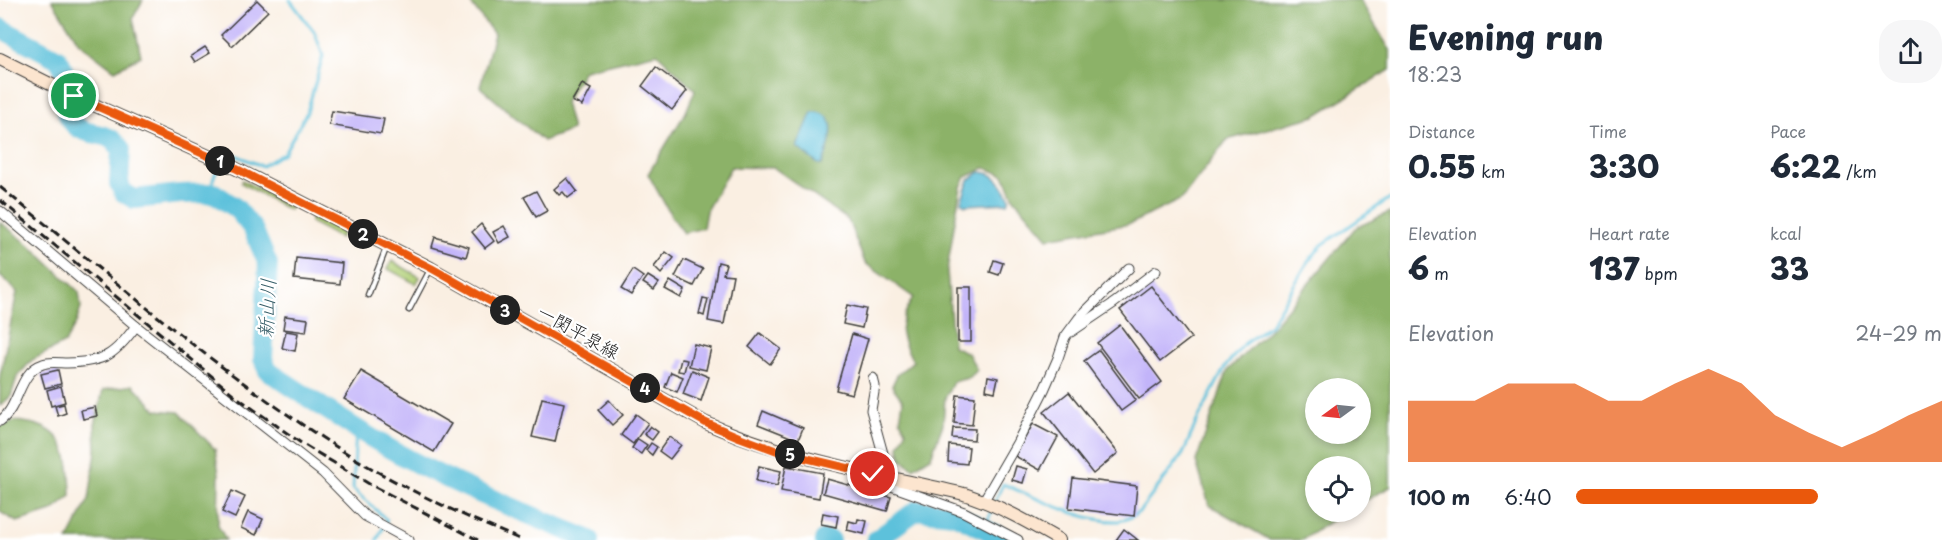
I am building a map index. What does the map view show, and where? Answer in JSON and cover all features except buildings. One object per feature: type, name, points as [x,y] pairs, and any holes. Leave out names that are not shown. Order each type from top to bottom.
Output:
[{"type":"main road","name":"一関平泉線","points":[[0,59],[74,96],[235,168],[431,268],[706,423],[780,452],[984,500],[1022,518],[1059,540]]},
{"type":"street","points":[[0,211],[136,326],[323,473],[365,516],[409,540]]},
{"type":"street","points":[[984,500],[1044,390],[1065,337],[1079,318],[1129,268]]},
{"type":"street","points":[[1065,337],[1156,271]]},
{"type":"street","points":[[0,421],[7,416],[28,373],[44,363],[82,362],[103,358],[122,345],[136,326]]},
{"type":"street","points":[[873,378],[875,386],[871,410],[885,461],[879,475],[886,484],[964,512],[1018,540]]},
{"type":"lane","points":[[368,295],[387,246]]},
{"type":"lane","points":[[409,310],[431,268]]},
{"type":"green space","points":[[52,0],[143,0],[133,18],[141,56],[115,70],[79,43]]},
{"type":"green space","points":[[468,0],[1360,0],[1390,50],[1390,70],[1315,116],[1227,140],[1182,199],[1130,224],[1048,238],[1014,198],[1004,175],[985,168],[966,177],[961,187],[947,271],[953,346],[968,353],[977,370],[968,378],[953,382],[945,398],[943,424],[931,457],[913,468],[901,458],[899,446],[906,431],[900,420],[903,401],[892,386],[897,375],[913,361],[904,343],[901,329],[904,315],[913,297],[865,263],[848,220],[774,168],[731,167],[706,211],[703,228],[684,233],[672,217],[648,174],[686,112],[695,90],[657,53],[584,70],[565,102],[572,130],[543,141],[480,87],[494,34]]},
{"type":"green space","points":[[242,180],[291,205],[289,210],[241,183]]},
{"type":"green space","points":[[1390,212],[1390,487],[1371,497],[1371,456],[1305,456],[1305,522],[1330,522],[1302,540],[1270,540],[1209,505],[1196,461],[1228,370],[1273,326],[1355,228]]},
{"type":"green space","points":[[313,215],[343,231],[340,238],[310,222]]},
{"type":"green space","points":[[0,222],[32,247],[79,292],[81,308],[65,343],[32,360],[17,377],[11,396],[0,406],[0,376],[17,292],[0,276]]},
{"type":"green space","points":[[392,261],[420,277],[416,284],[388,269]]},
{"type":"green space","points":[[133,385],[157,410],[179,412],[215,449],[219,474],[218,525],[226,540],[68,540],[89,499],[96,451],[95,425],[103,390]]},
{"type":"green space","points":[[14,421],[31,423],[44,428],[61,442],[69,465],[71,496],[52,511],[17,522],[0,512],[0,426]]},
{"type":"water","points":[[812,112],[822,114],[831,124],[832,132],[822,165],[797,147]]},
{"type":"water","points":[[980,172],[990,174],[998,180],[1010,198],[1008,203],[965,205],[961,202],[969,180]]},
{"type":"waterway","points":[[222,159],[226,151],[262,166],[284,153],[307,112],[323,56],[315,33],[290,0]]},
{"type":"waterway","name":"新山川","points":[[0,28],[58,59],[64,74],[66,107],[72,122],[81,129],[111,139],[121,149],[119,183],[123,192],[134,199],[214,193],[236,208],[253,229],[268,264],[263,359],[268,371],[401,455],[494,500],[590,540]]},
{"type":"waterway","points":[[214,193],[213,179],[219,165]]},
{"type":"waterway","points":[[995,502],[1003,484],[1060,508],[1091,518],[1119,521],[1138,513],[1183,454],[1225,367],[1244,344],[1270,325],[1308,262],[1322,245],[1390,198]]},
{"type":"waterway","points":[[356,429],[353,489],[387,520],[377,540]]},
{"type":"waterway","points":[[984,529],[993,508]]},
{"type":"waterway","name":"新山川","points":[[876,540],[917,510],[954,514],[1007,540]]},
{"type":"waterway","name":"新山川","points":[[824,540],[830,540]]},
{"type":"railway","points":[[0,187],[183,337],[278,408],[395,482],[522,540]]},
{"type":"railway","points":[[0,200],[238,398],[301,443],[371,485],[478,540]]},
{"type":"route","points":[[74,96],[235,168],[431,268],[706,423],[780,452],[873,474]]}]
